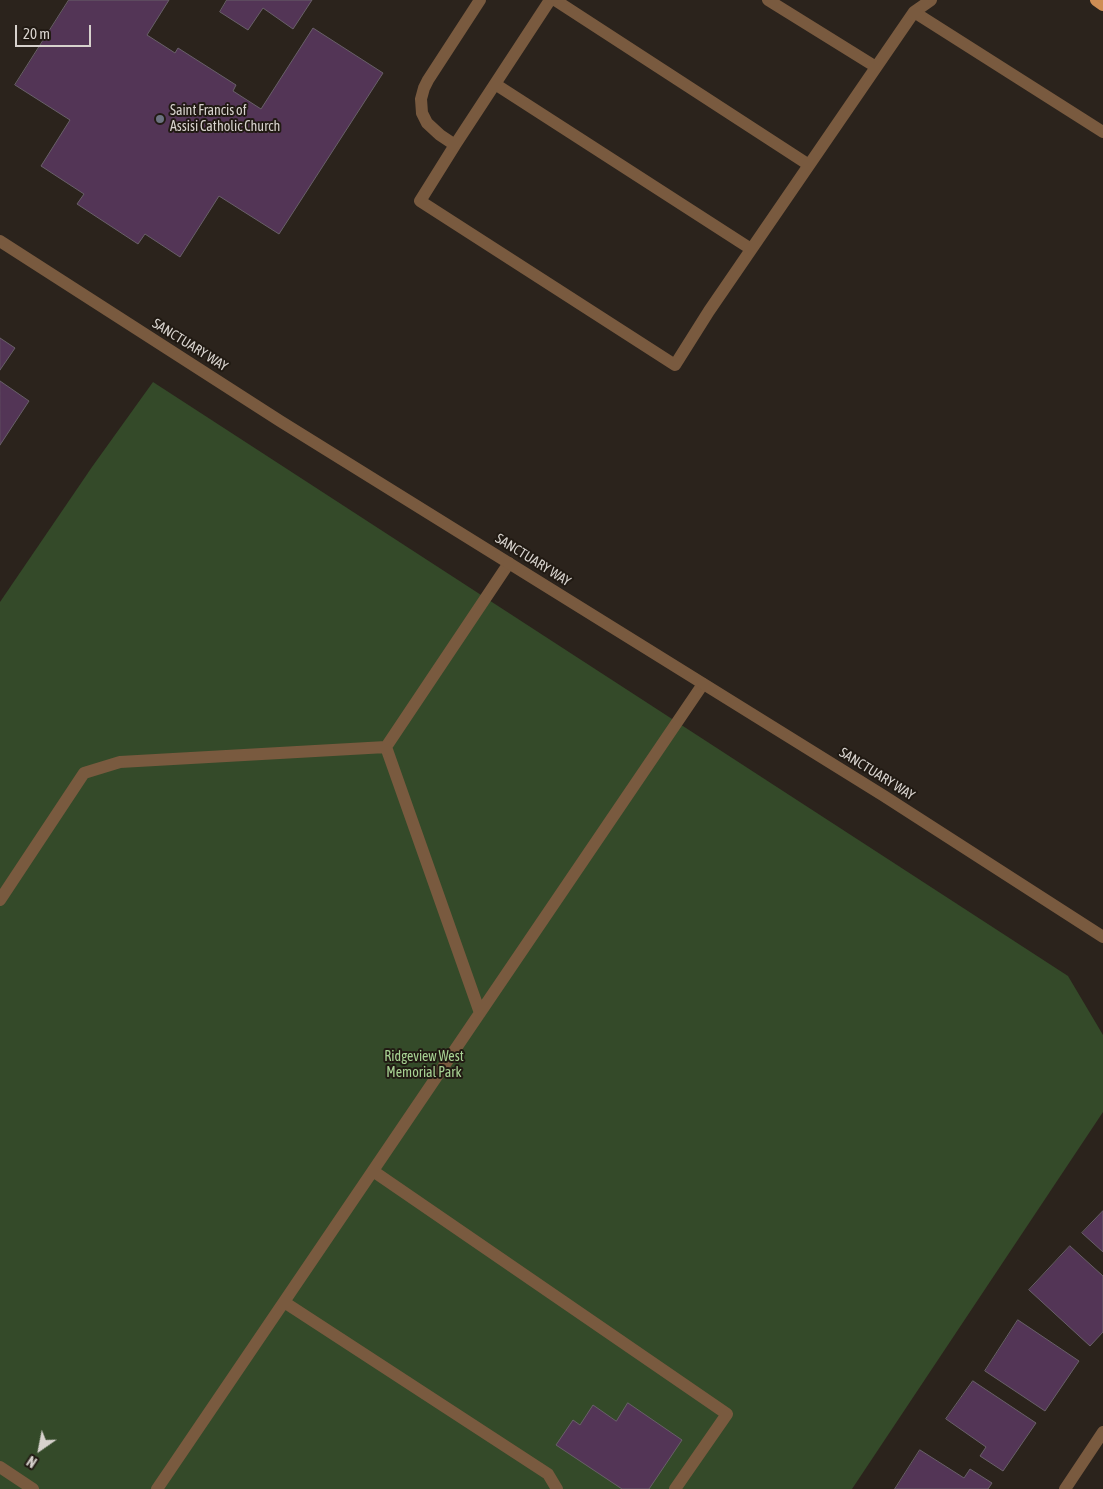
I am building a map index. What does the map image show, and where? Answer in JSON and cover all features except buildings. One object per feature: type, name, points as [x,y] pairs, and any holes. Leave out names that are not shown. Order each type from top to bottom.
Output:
[{"type":"main road","points":[[1096,0],[1103,5]]},
{"type":"street","points":[[455,145],[427,123],[422,113],[421,99],[428,80],[480,0]]},
{"type":"street","points":[[550,0],[420,201],[675,365],[708,311],[876,67],[914,6],[931,0]]},
{"type":"street","points":[[555,0],[809,165]]},
{"type":"street","points":[[768,0],[876,67]]},
{"type":"street","points":[[914,6],[1103,132]]},
{"type":"street","points":[[495,84],[752,249]]},
{"type":"street","name":"SANCTUARY WAY","points":[[0,241],[272,416],[884,796],[1103,937]]},
{"type":"street","points":[[386,747],[509,563]]},
{"type":"street","points":[[157,1489],[703,684]]},
{"type":"street","points":[[0,900],[84,773],[120,762],[386,747]]},
{"type":"street","points":[[386,747],[480,1012]]},
{"type":"street","points":[[373,1171],[727,1414],[675,1489]]},
{"type":"street","points":[[284,1302],[548,1474],[557,1489]]},
{"type":"street","points":[[1065,1489],[1098,1449],[1103,1432]]},
{"type":"street","points":[[0,1467],[34,1489]]},
{"type":"green space","name":"Ridgeview West Memorial Park","points":[[153,382],[1068,976],[1103,1035],[1103,1112],[852,1489],[0,1489],[0,602],[92,467]]},
{"type":"place","name":"Saint Francis of Assisi Catholic Church","points":[[160,119]]}]
